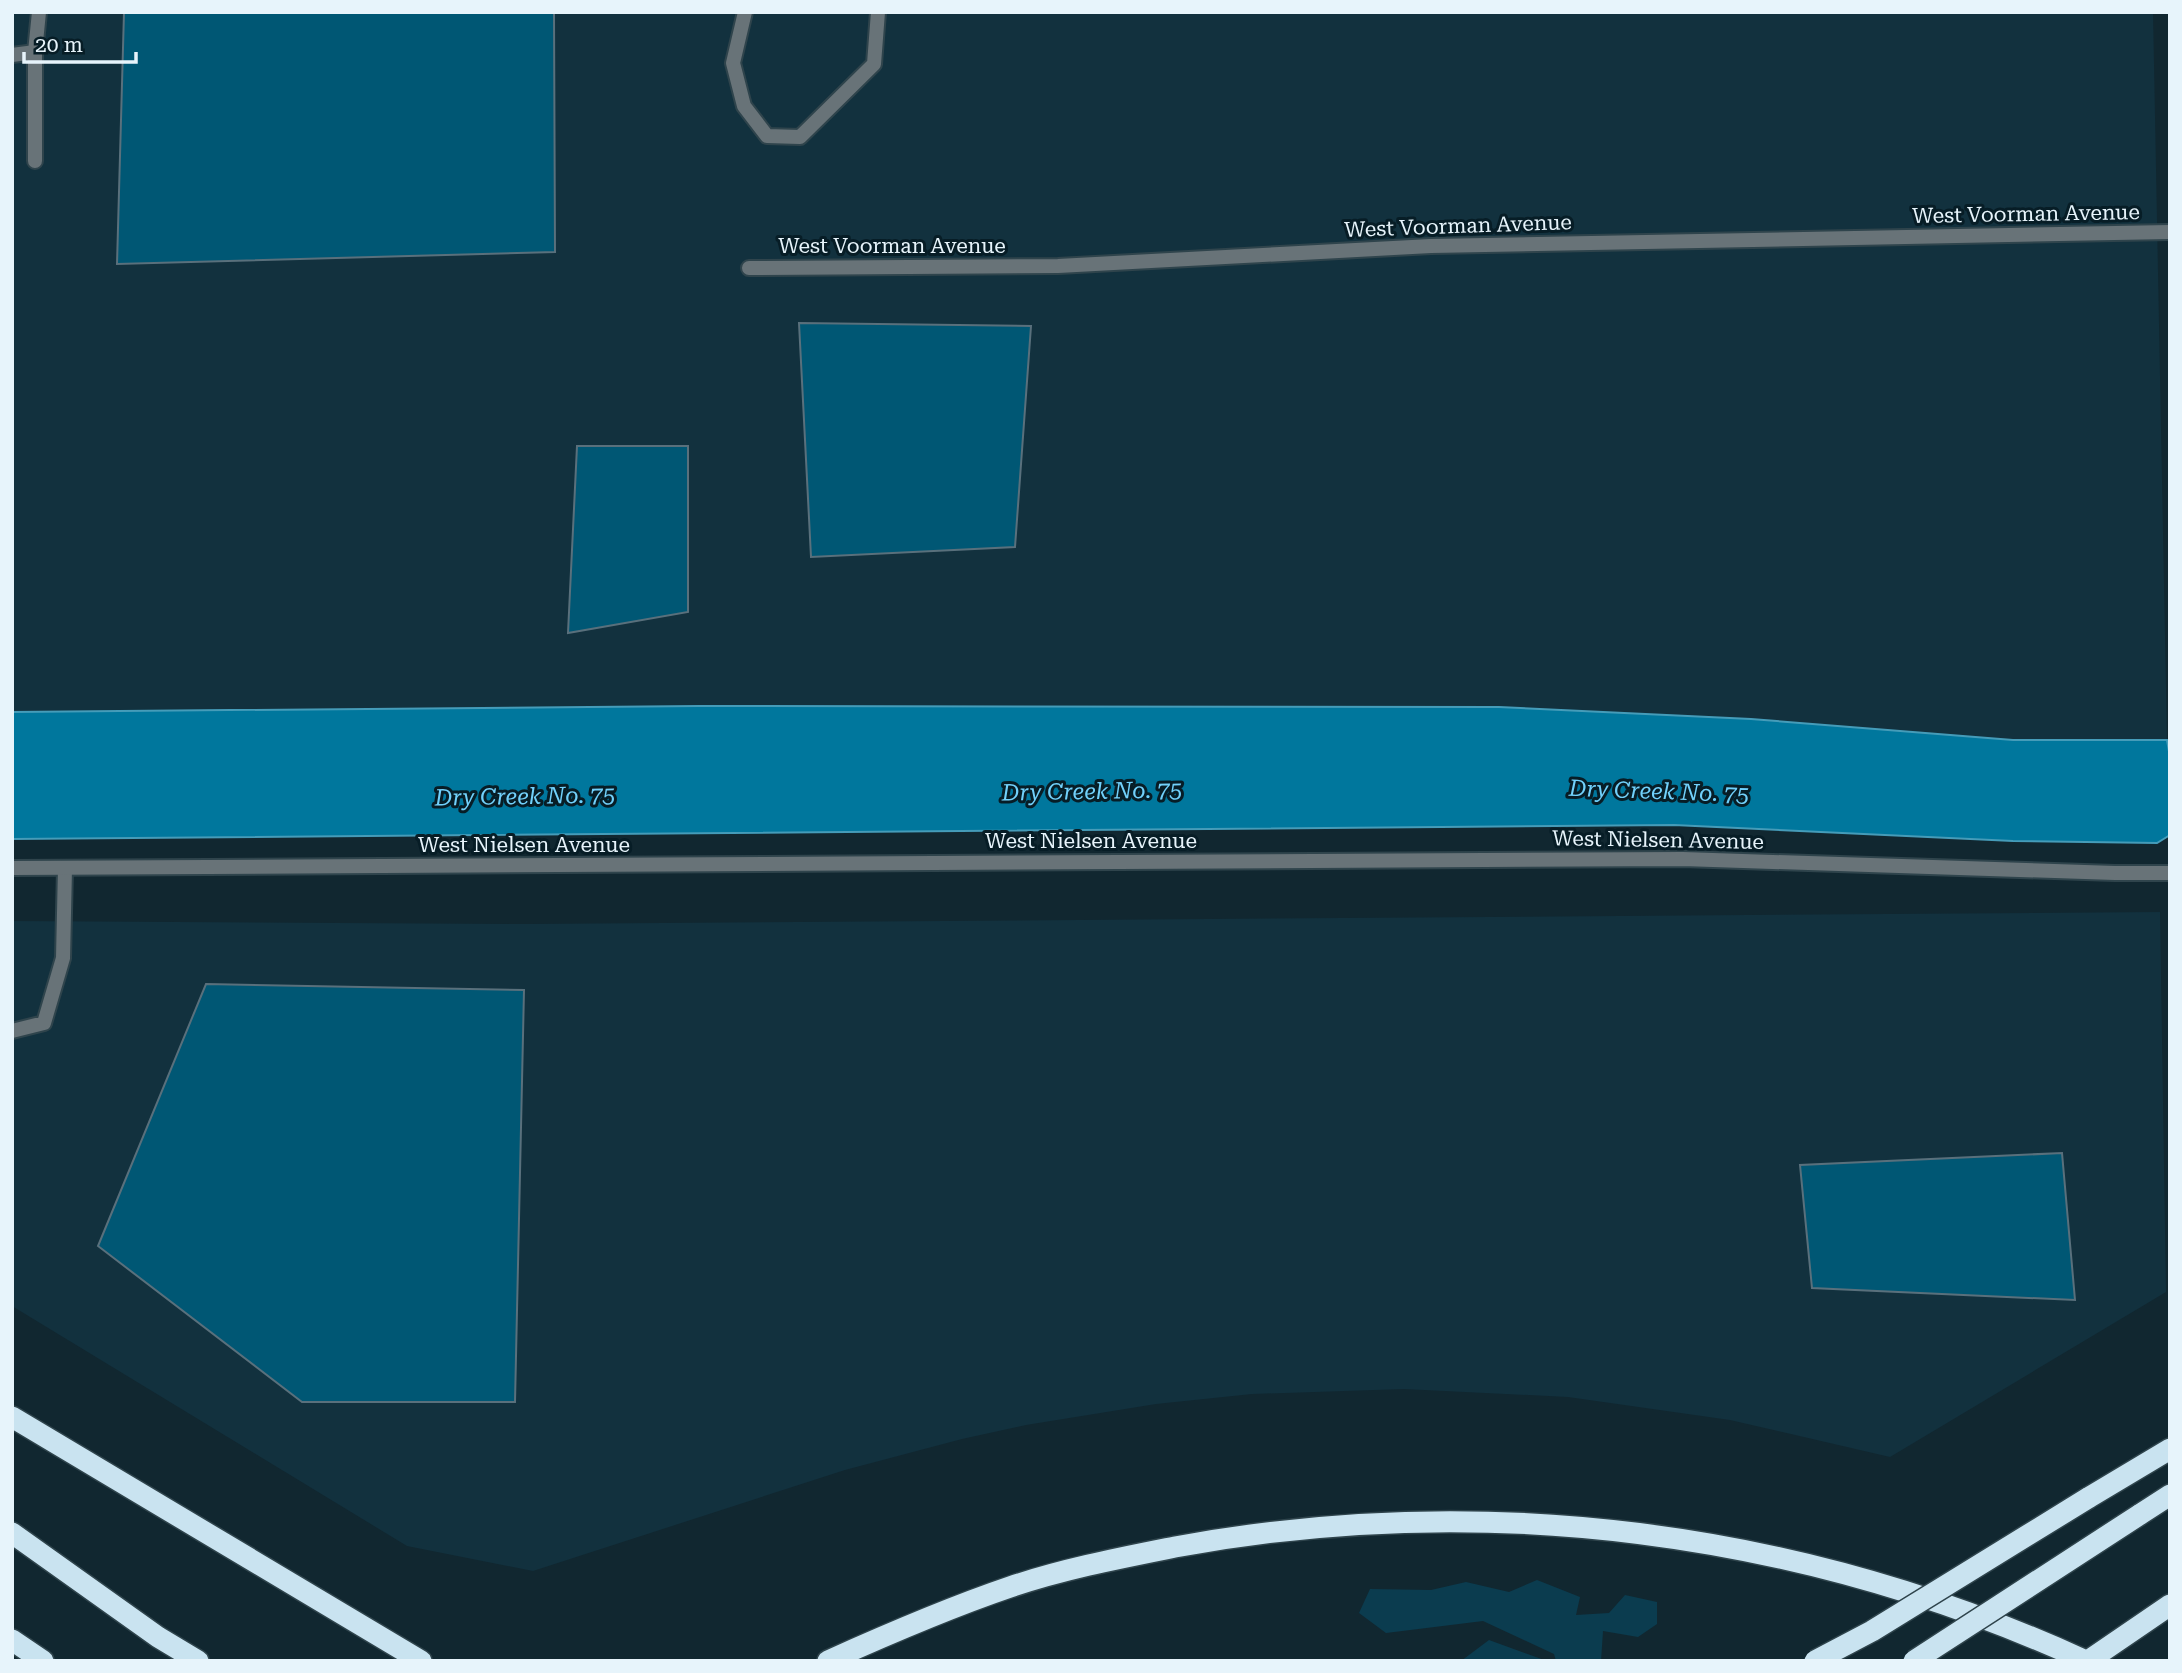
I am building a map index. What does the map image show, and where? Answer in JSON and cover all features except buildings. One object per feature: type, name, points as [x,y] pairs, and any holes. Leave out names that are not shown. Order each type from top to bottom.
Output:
[{"type":"highway","points":[[12,1417],[421,1661]]},
{"type":"highway","points":[[1815,1661],[1872,1631],[2170,1449]]},
{"type":"highway","points":[[1914,1661],[2170,1495]]},
{"type":"highway","points":[[828,1661],[908,1625],[1012,1586],[1127,1556],[1247,1534],[1357,1524],[1469,1521],[1591,1526],[1696,1540],[1817,1567],[1906,1592],[2017,1629],[2087,1661],[2170,1605]]},
{"type":"highway","points":[[12,1533],[158,1637],[198,1661]]},
{"type":"highway","points":[[12,1640],[43,1661]]},
{"type":"street","points":[[35,161],[35,52],[39,12]]},
{"type":"street","points":[[745,12],[733,63],[744,106],[767,136],[800,137],[874,64],[878,12]]},
{"type":"street","points":[[12,55],[35,52]]},
{"type":"street","name":"West Voorman Avenue","points":[[749,268],[1058,266],[1431,246],[2170,232]]},
{"type":"street","name":"West Nielsen Avenue","points":[[12,868],[1684,859],[2170,873]]},
{"type":"street","points":[[12,1031],[44,1023],[63,958],[65,868]]},
{"type":"shaded area","points":[[12,12],[2153,12],[2167,740],[2013,740],[1751,719],[1499,707],[698,706],[12,712]]},
{"type":"shaded area","points":[[2160,912],[2166,1292],[1890,1457],[1730,1420],[1568,1397],[1404,1389],[1252,1394],[1156,1404],[1026,1425],[962,1439],[845,1470],[533,1571],[407,1546],[12,1306],[12,921],[529,924]]},
{"type":"shaded area","points":[[1537,1580],[1580,1597],[1576,1615],[1609,1613],[1625,1595],[1657,1602],[1657,1624],[1638,1637],[1603,1631],[1601,1661],[1556,1661],[1554,1654],[1483,1621],[1386,1633],[1359,1613],[1370,1589],[1431,1590],[1466,1582],[1509,1592]]},
{"type":"shaded area","points":[[1489,1640],[1547,1661],[1461,1661]]},
{"type":"water","name":"Dry Creek No. 75","points":[[698,706],[1499,707],[1751,719],[2013,740],[2167,740],[2170,757],[2170,835],[2157,843],[2013,841],[1674,825],[12,839],[12,712]]}]
